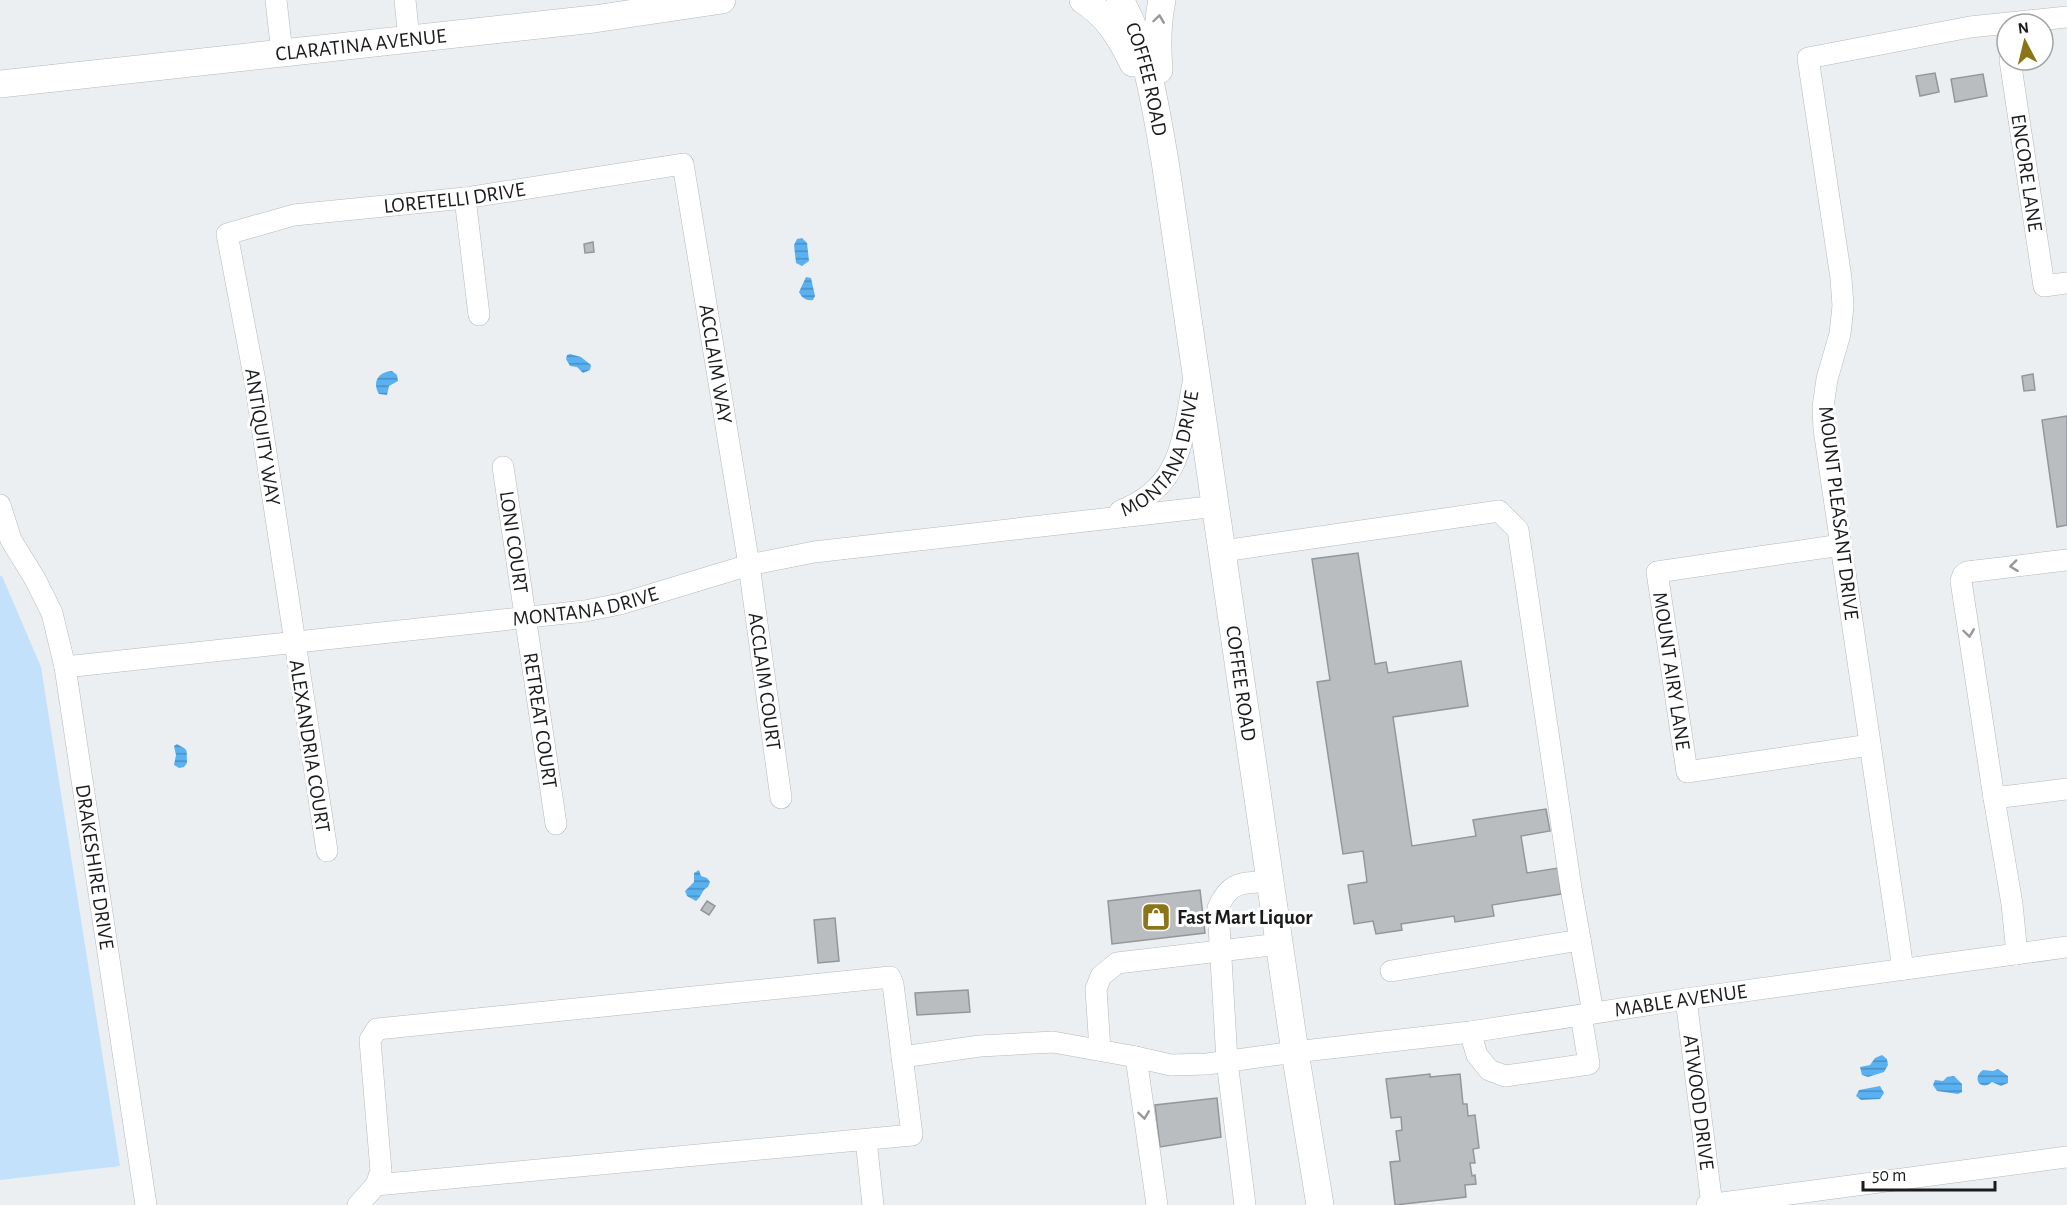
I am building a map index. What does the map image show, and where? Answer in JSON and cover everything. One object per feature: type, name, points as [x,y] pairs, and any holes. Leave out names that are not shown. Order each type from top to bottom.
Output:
[{"type":"main road","name":"CLARATINA AVENUE","points":[[0,84],[594,20],[722,0]]},
{"type":"main road","points":[[1083,0],[1110,24],[1123,42],[1136,69],[1166,161]]},
{"type":"main road","name":"COFFEE ROAD","points":[[1120,0],[1130,18],[1144,56],[1166,161],[1295,1052],[1320,1205]]},
{"type":"main road","name":"COFFEE ROAD","points":[[1162,0],[1158,19],[1157,48],[1166,161]]},
{"type":"street","points":[[276,0],[282,53]]},
{"type":"street","points":[[405,0],[409,39]]},
{"type":"street","name":"MOUNT PLEASANT DRIVE","points":[[1903,969],[1824,429],[1827,379],[1840,334],[1843,306],[1841,278],[1809,58],[1900,39],[1995,32]]},
{"type":"street","name":"ENCORE LANE","points":[[2012,72],[2044,286],[2067,283]]},
{"type":"street","name":"LORETELLI DRIVE","points":[[227,234],[294,215],[465,198],[683,164]]},
{"type":"street","name":"ACCLAIM WAY","points":[[683,164],[749,565]]},
{"type":"street","points":[[465,198],[479,315]]},
{"type":"street","name":"ANTIQUITY WAY","points":[[227,234],[255,381],[293,641]]},
{"type":"street","name":"MONTANA DRIVE","points":[[1100,519],[1134,506],[1154,493],[1174,467],[1183,437],[1196,368]]},
{"type":"street","name":"LONI COURT","points":[[503,467],[525,617]]},
{"type":"street","name":"DRAKESHIRE DRIVE","points":[[0,505],[6,542],[35,579],[52,613],[65,667],[146,1205]]},
{"type":"street","name":"MONTANA DRIVE","points":[[65,667],[585,611],[620,604],[749,565],[814,552],[1217,506]]},
{"type":"street","points":[[1223,551],[1499,511],[1518,530],[1580,940],[1589,1064],[1505,1076],[1489,1070],[1477,1055],[1470,1032]]},
{"type":"street","name":"MOUNT AIRY LANE","points":[[1841,545],[1657,572],[1686,772],[1870,745]]},
{"type":"street","points":[[2017,954],[2012,904],[1961,581],[1967,572],[2067,560]]},
{"type":"street","name":"ACCLAIM COURT","points":[[749,565],[781,798]]},
{"type":"street","name":"RETREAT COURT","points":[[525,617],[556,824]]},
{"type":"street","name":"ALEXANDRIA COURT","points":[[293,641],[327,851]]},
{"type":"street","points":[[1994,798],[2067,789]]},
{"type":"street","points":[[1245,1205],[1227,1061],[1218,909],[1224,894],[1234,885],[1271,881]]},
{"type":"street","points":[[1391,971],[1580,940]]},
{"type":"street","points":[[1100,1050],[1096,989],[1101,976],[1117,963],[1280,944]]},
{"type":"street","name":"MABLE AVENUE","points":[[902,1058],[980,1046],[1053,1042],[1171,1065],[1207,1064],[1470,1032],[1686,999],[2067,947]]},
{"type":"street","points":[[358,1205],[376,1185],[381,1171],[370,1040],[377,1029],[890,977],[893,984],[912,1135],[376,1185]]},
{"type":"street","name":"ATWOOD DRIVE","points":[[1686,999],[1712,1205]]},
{"type":"street","points":[[1136,1057],[1157,1205]]},
{"type":"street","points":[[866,1140],[873,1205]]},
{"type":"street","points":[[1707,1205],[2067,1156]]},
{"type":"shaded area","points":[[0,576],[2,576],[41,667],[120,1166],[0,1180]]},
{"type":"water","points":[[802,238],[807,243],[809,261],[802,266],[796,263],[794,245],[797,239]]},
{"type":"water","points":[[806,277],[811,278],[815,296],[813,300],[804,299],[799,292]]},
{"type":"water","points":[[570,354],[581,357],[591,365],[590,370],[583,373],[577,367],[570,366],[566,359]]},
{"type":"water","points":[[392,371],[397,375],[398,381],[389,386],[387,395],[379,394],[376,385],[378,378],[383,373]]},
{"type":"water","points":[[177,744],[186,749],[187,753],[187,763],[184,767],[179,768],[174,765],[176,755],[174,746]]},
{"type":"water","points":[[699,870],[701,876],[710,882],[696,901],[687,896],[685,891],[694,882],[694,873]]},
{"type":"water","points":[[1882,1055],[1887,1059],[1888,1065],[1884,1072],[1868,1077],[1862,1075],[1860,1067],[1870,1065],[1875,1058]]},
{"type":"water","points":[[1998,1069],[2008,1076],[2008,1083],[2001,1086],[1992,1082],[1988,1085],[1979,1083],[1979,1073],[1983,1070]]},
{"type":"water","points":[[1954,1076],[1962,1084],[1962,1092],[1958,1094],[1937,1091],[1933,1085],[1935,1080],[1943,1081],[1947,1077]]},
{"type":"water","points":[[1880,1086],[1884,1093],[1880,1099],[1861,1100],[1856,1096],[1859,1090]]},
{"type":"building","points":[[1935,73],[1939,92],[1920,96],[1916,76]]},
{"type":"building","points":[[1983,74],[1987,96],[1955,102],[1951,79]]},
{"type":"building","points":[[593,242],[594,252],[585,253],[584,244]]},
{"type":"building","points":[[2033,374],[2035,390],[2024,391],[2022,376]]},
{"type":"building","points":[[2067,416],[2067,525],[2057,527],[2042,420]]},
{"type":"building","points":[[1358,553],[1375,664],[1386,662],[1388,673],[1461,661],[1468,706],[1393,717],[1412,846],[1476,836],[1473,820],[1546,809],[1550,831],[1521,836],[1527,873],[1558,868],[1561,894],[1492,905],[1494,916],[1455,922],[1454,916],[1401,924],[1402,930],[1376,934],[1373,921],[1354,924],[1348,885],[1367,882],[1363,851],[1343,854],[1317,682],[1330,680],[1312,559]]},
{"type":"building","name":"Fast Mart Liquor","points":[[1200,890],[1205,933],[1112,944],[1108,901]]},
{"type":"building","points":[[707,901],[715,906],[709,915],[701,910]]},
{"type":"building","points":[[835,918],[839,961],[818,963],[814,920]]},
{"type":"building","points":[[968,990],[970,1012],[917,1015],[915,993]]},
{"type":"building","points":[[1430,1074],[1430,1077],[1460,1074],[1463,1104],[1467,1104],[1468,1116],[1475,1115],[1479,1148],[1473,1149],[1475,1163],[1470,1163],[1476,1184],[1465,1185],[1466,1197],[1395,1205],[1390,1162],[1400,1161],[1396,1131],[1402,1130],[1401,1117],[1391,1118],[1386,1079]]},
{"type":"building","points":[[1217,1098],[1221,1137],[1160,1147],[1155,1105]]},
{"type":"place","name":"Fast Mart Liquor","points":[[1156,917]]}]
